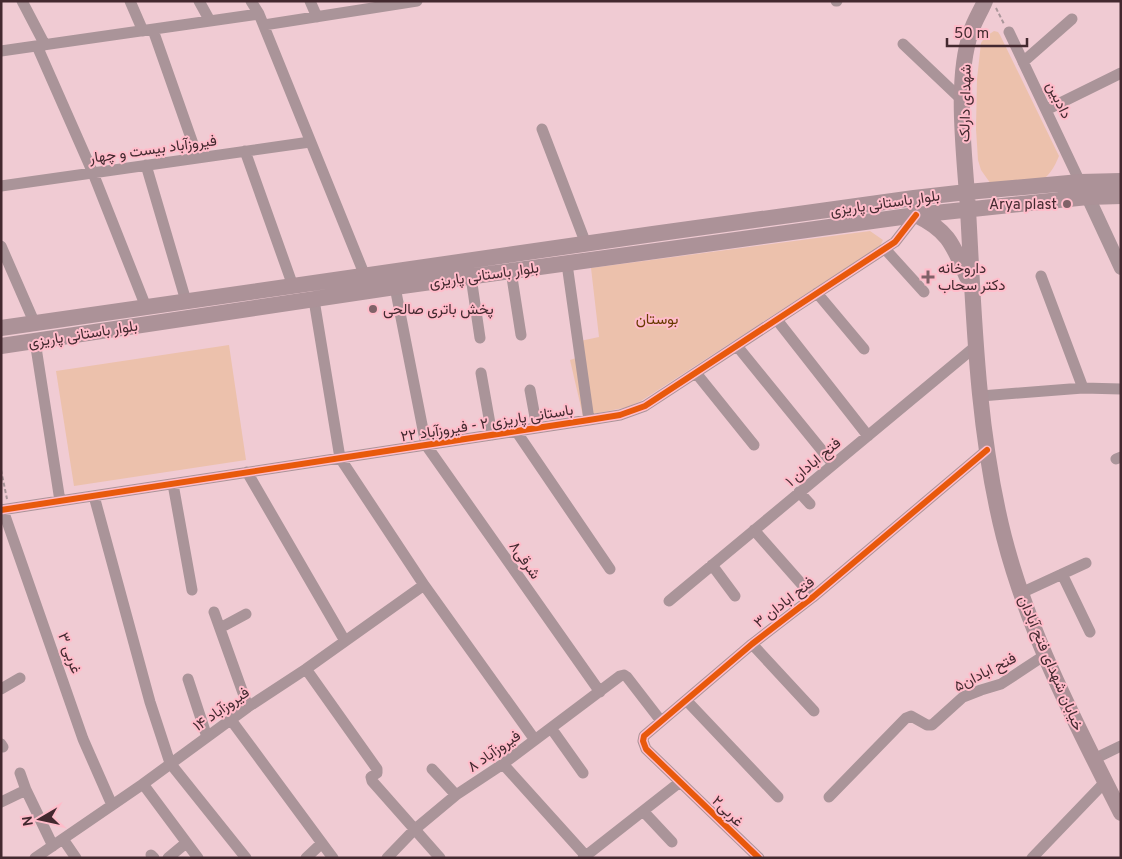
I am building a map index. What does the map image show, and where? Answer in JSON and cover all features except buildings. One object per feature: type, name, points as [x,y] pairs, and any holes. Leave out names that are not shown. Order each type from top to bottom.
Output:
[{"type":"main road","name":"شهدای دارلک","points":[[968,209],[962,100],[964,71],[971,32],[985,1]]},
{"type":"main road","name":"بلوار باستانی پاریزی","points":[[1,328],[914,198],[1080,182],[1121,181]]},
{"type":"main road","name":"بلوار باستانی پاریزی","points":[[1,346],[395,287],[916,215],[1088,197],[1121,196]]},
{"type":"main road","points":[[914,198],[916,215],[931,222],[947,236],[972,291]]},
{"type":"main road","name":"خیابان شهدای فتح آبادان","points":[[968,209],[972,291],[981,396],[987,450],[1004,536],[1021,593],[1045,656],[1121,814]]},
{"type":"street","points":[[22,1],[146,307]]},
{"type":"street","points":[[130,1],[148,30],[198,158]]},
{"type":"street","points":[[199,1],[210,22]]},
{"type":"street","points":[[251,1],[262,20],[365,276]]},
{"type":"street","points":[[310,1],[317,16]]},
{"type":"street","points":[[354,10],[368,1]]},
{"type":"street","points":[[1,51],[210,22],[317,16],[417,1]]},
{"type":"street","points":[[1023,62],[1072,19]]},
{"type":"street","name":"دادبین","points":[[1008,32],[1080,182]]},
{"type":"street","points":[[903,44],[962,100]]},
{"type":"street","points":[[1046,110],[1121,73]]},
{"type":"street","points":[[542,128],[586,244]]},
{"type":"street","name":"فیروزآباد بیست و چهار","points":[[1,186],[310,142]]},
{"type":"street","points":[[245,151],[293,286]]},
{"type":"street","points":[[146,165],[186,301]]},
{"type":"street","points":[[1088,197],[1121,268]]},
{"type":"street","name":"باستانی پاریزی ۲ - فیروزآباد ۲۲","points":[[4,509],[590,420],[620,415],[639,409],[885,249],[894,242],[916,215]]},
{"type":"street","points":[[1,246],[35,324]]},
{"type":"street","points":[[885,249],[924,292]]},
{"type":"street","points":[[567,264],[590,420]]},
{"type":"street","points":[[511,271],[521,334]]},
{"type":"street","points":[[1041,276],[1083,388]]},
{"type":"street","points":[[471,277],[480,338]]},
{"type":"street","points":[[395,287],[426,445]]},
{"type":"street","points":[[817,294],[864,349]]},
{"type":"street","points":[[314,300],[340,458],[424,585],[535,740]]},
{"type":"street","points":[[777,320],[868,436]]},
{"type":"street","points":[[36,341],[60,501]]},
{"type":"street","points":[[737,346],[833,464]]},
{"type":"street","name":"فتح ابادان ۱","points":[[669,601],[976,346]]},
{"type":"street","points":[[482,373],[492,435]]},
{"type":"street","points":[[696,373],[754,445]]},
{"type":"street","points":[[981,396],[1083,388],[1121,388]]},
{"type":"street","points":[[530,390],[537,428]]},
{"type":"street","points":[[516,431],[610,569]]},
{"type":"street","name":"شرقی۸","points":[[426,445],[600,692]]},
{"type":"street","name":"فتح ابادان ۳","points":[[680,782],[646,749],[643,741],[644,736],[987,450]]},
{"type":"street","points":[[247,472],[345,641]]},
{"type":"street","points":[[173,484],[192,590]]},
{"type":"street","points":[[799,492],[810,504]]},
{"type":"street","points":[[94,496],[150,702],[170,763],[246,858]]},
{"type":"street","name":"غربی ۳","points":[[4,509],[83,739],[112,805]]},
{"type":"street","points":[[754,530],[813,596]]},
{"type":"street","points":[[1021,593],[1086,563]]},
{"type":"street","points":[[712,565],[735,596]]},
{"type":"street","points":[[1062,574],[1090,632]]},
{"type":"street","name":"فیروزآباد ۱۴","points":[[35,858],[424,585]]},
{"type":"street","points":[[214,612],[248,708]]},
{"type":"street","points":[[220,628],[246,614]]},
{"type":"street","points":[[752,644],[814,711]]},
{"type":"street","name":"فتح ابادان۵","points":[[829,797],[906,718],[911,716],[927,725],[932,725],[962,698],[1001,684],[1045,656]]},
{"type":"street","points":[[306,669],[377,770],[377,774],[371,778],[372,781],[440,858]]},
{"type":"street","name":"فیروزآباد ۸","points":[[387,858],[414,830],[456,795],[503,764],[620,676],[624,675],[627,677],[661,722]]},
{"type":"street","points":[[1,690],[20,678]]},
{"type":"street","points":[[188,679],[207,737]]},
{"type":"street","points":[[686,700],[778,797]]},
{"type":"street","points":[[231,720],[333,858]]},
{"type":"street","points":[[551,728],[583,773]]},
{"type":"street","points":[[1094,759],[1121,746]]},
{"type":"street","points":[[503,764],[584,856],[680,782]]},
{"type":"street","points":[[432,768],[456,795]]},
{"type":"street","points":[[20,773],[26,790],[53,846]]},
{"type":"street","name":"غربی۲","points":[[680,782],[758,858]]},
{"type":"street","points":[[1032,858],[1105,782]]},
{"type":"street","points":[[143,784],[198,858]]},
{"type":"street","points":[[1,802],[26,790]]},
{"type":"street","points":[[643,810],[672,842]]},
{"type":"street","points":[[63,839],[76,858]]},
{"type":"street","points":[[306,858],[322,842]]},
{"type":"street","points":[[168,858],[186,843]]},
{"type":"path","points":[[993,1],[1008,32]]},
{"type":"path","points":[[1,470],[4,509]]},
{"type":"green space","points":[[994,31],[1000,35],[1059,156],[1048,175],[1041,181],[1033,184],[993,187],[981,170],[978,160],[976,129],[977,79],[981,43],[985,37]]},
{"type":"green space","name":"بوستان","points":[[870,231],[883,240],[880,246],[641,401],[628,407],[583,416],[570,360],[582,356],[580,341],[599,337],[591,268]]},
{"type":"green space","points":[[229,345],[246,460],[74,486],[56,371]]},
{"type":"cycle path","points":[[1,510],[620,415],[645,406],[895,242],[916,215]]},
{"type":"cycle path","points":[[759,858],[646,749],[643,741],[644,736],[987,450]]},
{"type":"place","name":"Arya plast","points":[[1067,204]]},
{"type":"place","name":"داروخانه دکتر سحاب","points":[[928,277]]},
{"type":"place","name":"پخش باتری صالحی","points":[[373,309]]}]
